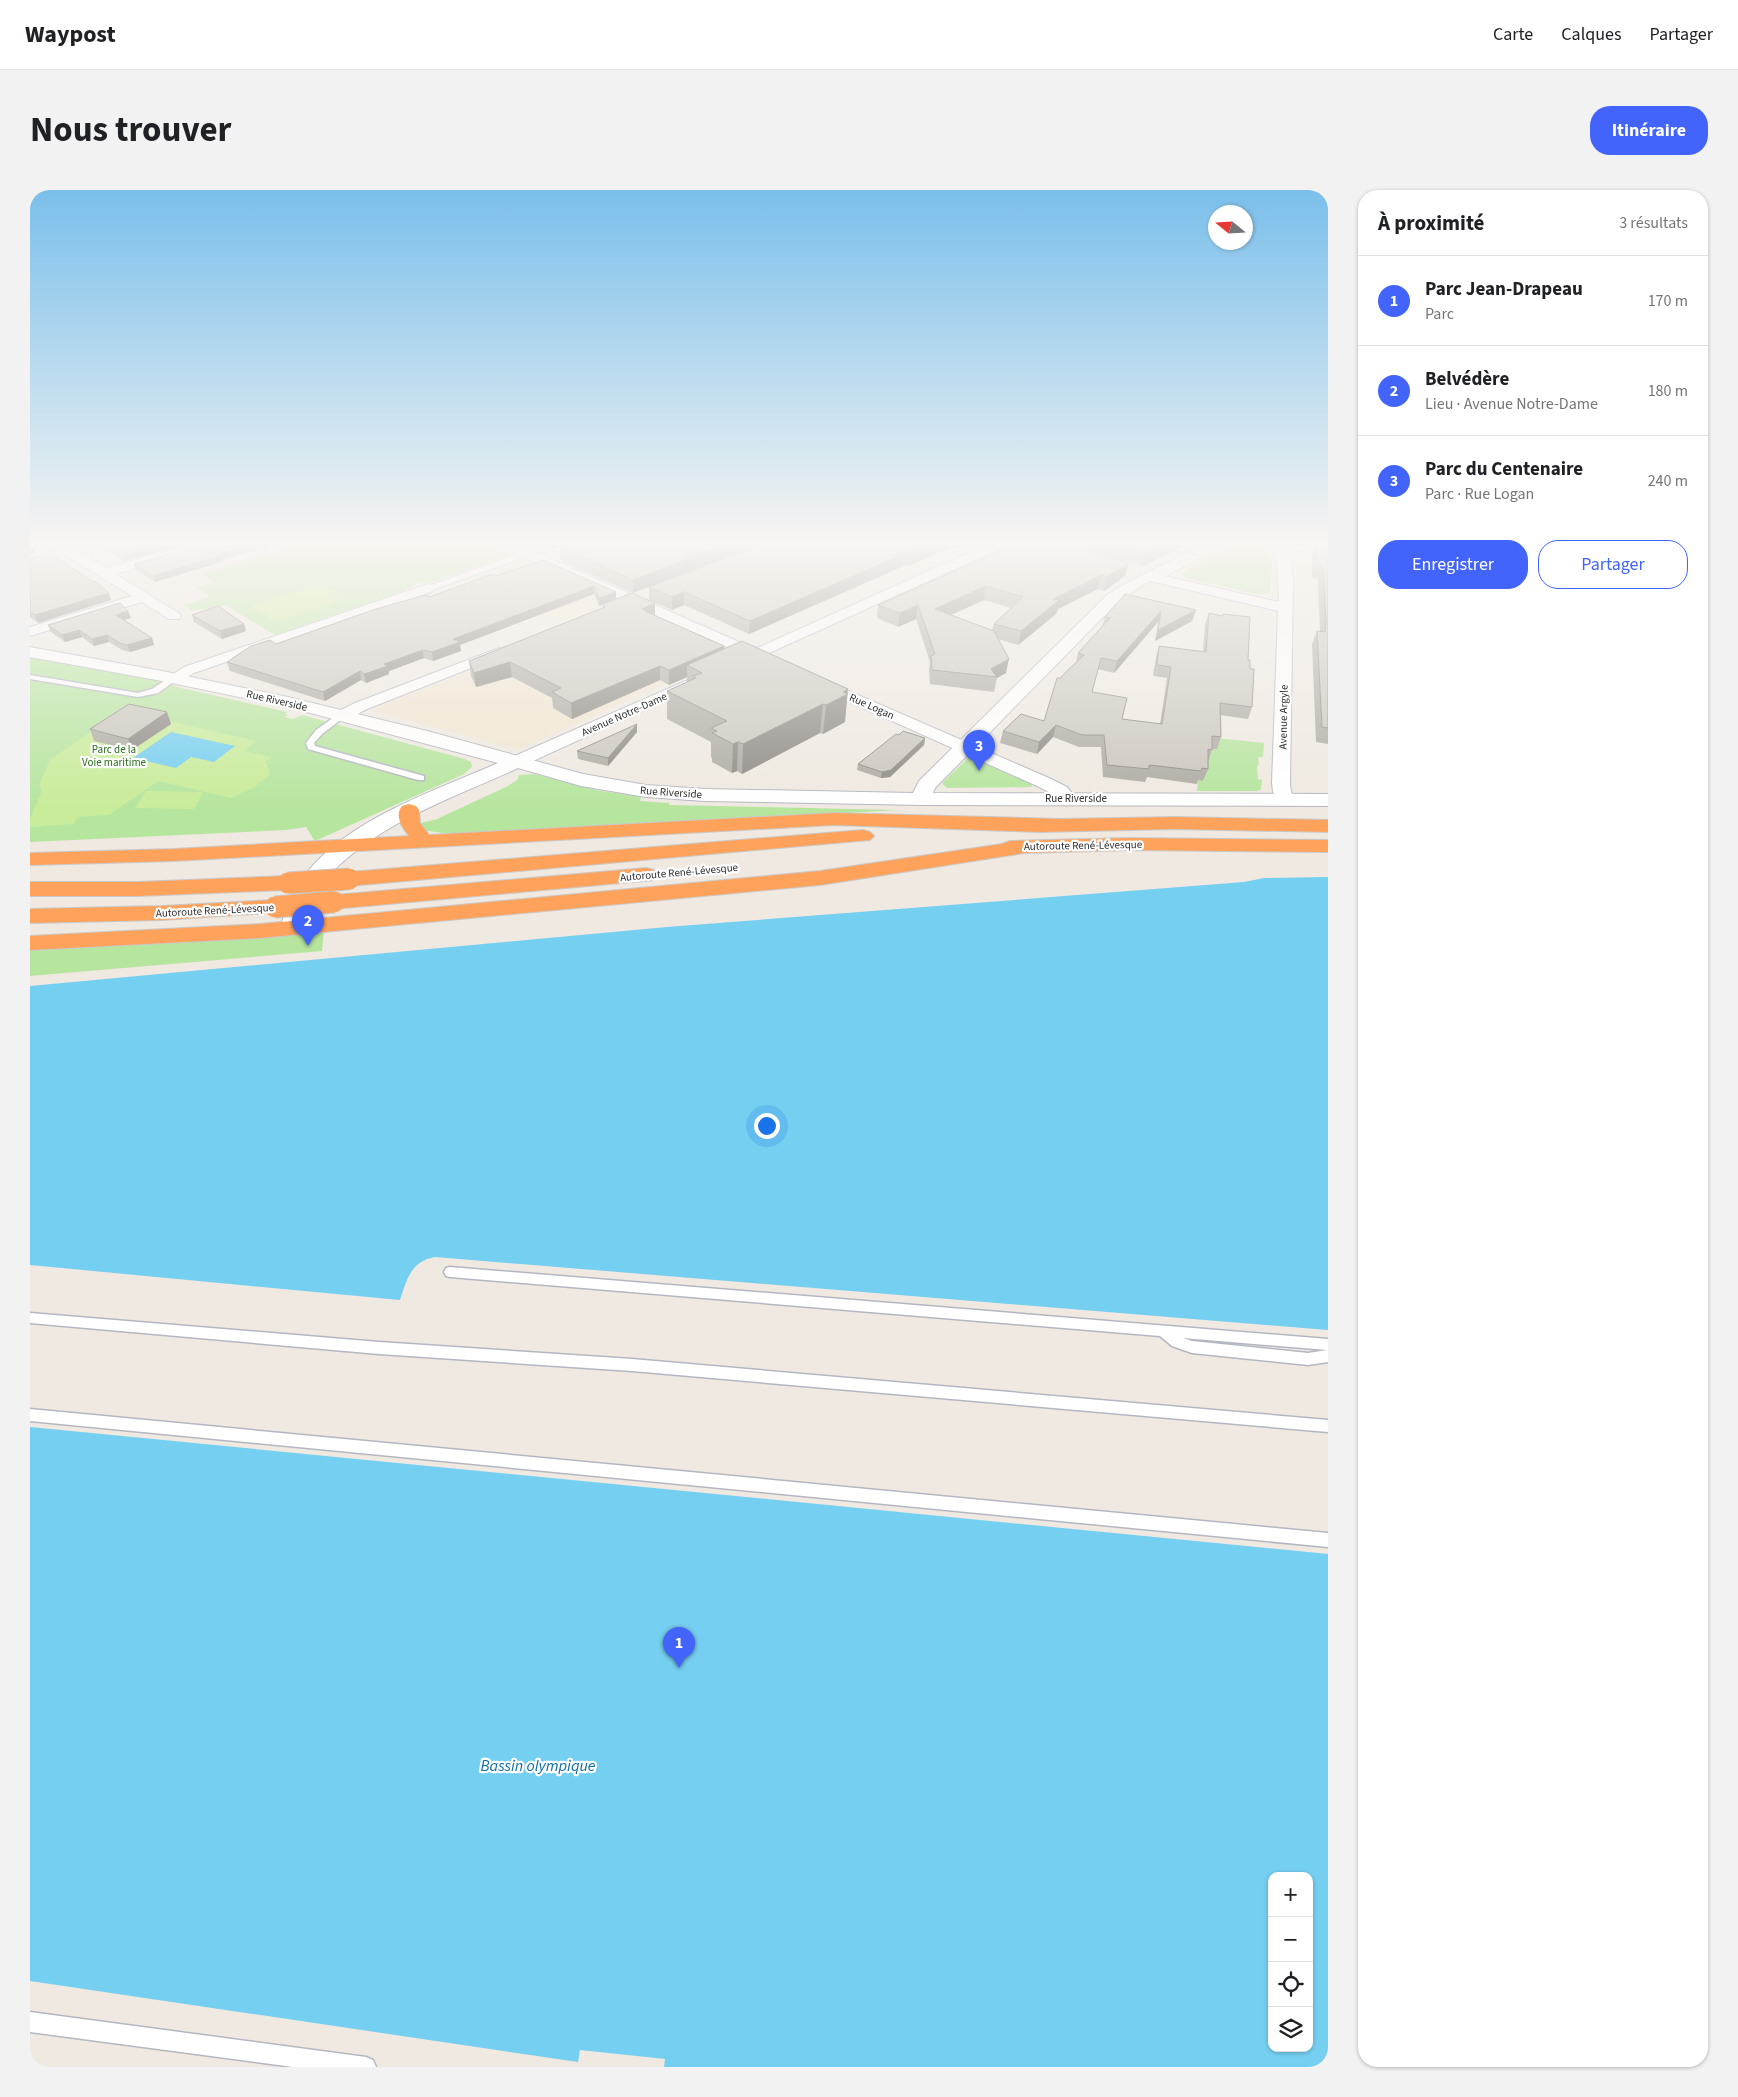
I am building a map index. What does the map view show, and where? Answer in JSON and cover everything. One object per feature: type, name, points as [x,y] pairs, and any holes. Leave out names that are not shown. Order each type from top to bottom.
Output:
[{"type":"highway","points":[[409,810],[410,823],[423,841]]},
{"type":"highway","points":[[30,859],[145,856],[834,819],[1059,825]]},
{"type":"highway","name":"Autoroute René-Lévesque","points":[[30,889],[138,889],[288,883],[888,834],[1059,825],[1174,823],[1328,826]]},
{"type":"highway","name":"Autoroute René-Lévesque","points":[[30,916],[162,913],[275,907],[858,857],[1028,846],[1181,844],[1328,846]]},
{"type":"highway","points":[[30,943],[192,936],[292,928],[820,878],[1028,846]]},
{"type":"street","points":[[175,678],[189,670],[298,633]]},
{"type":"street","points":[[707,633],[774,663]]},
{"type":"street","points":[[730,666],[803,633]]},
{"type":"street","points":[[924,799],[923,791],[926,785],[966,748],[1078,633]]},
{"type":"street","name":"Avenue Argyle","points":[[1284,633],[1281,783],[1282,792],[1287,799]]},
{"type":"street","points":[[343,715],[361,706],[515,646]]},
{"type":"street","name":"Rue Riverside","points":[[30,652],[175,678],[343,715],[581,780],[654,792],[924,799],[1328,800]]},
{"type":"street","name":"Avenue Notre-Dame","points":[[292,928],[300,902],[312,879],[347,845],[374,827],[712,674]]},
{"type":"street","name":"Rue Logan","points":[[802,675],[1058,789],[1067,798]]},
{"type":"lane","points":[[30,677],[132,695],[151,692],[175,678]]},
{"type":"lane","points":[[343,715],[315,736],[310,743],[312,748],[421,778]]},
{"type":"lane","points":[[450,1272],[1328,1345]]},
{"type":"lane","points":[[30,1318],[379,1348],[632,1365],[1328,1426]]},
{"type":"lane","points":[[1162,1331],[1177,1342],[1192,1347],[1308,1359],[1328,1356]]},
{"type":"lane","points":[[30,1415],[1328,1540]]},
{"type":"lane","points":[[30,2022],[366,2067]]},
{"type":"shaded area","points":[[569,633],[687,633],[733,653],[518,750],[371,710]]},
{"type":"green space","name":"Parc de la Voie maritime","points":[[30,657],[154,679],[181,688],[287,712],[285,714],[288,715],[285,717],[293,719],[302,715],[465,759],[471,762],[472,767],[464,774],[315,841],[306,827],[286,830],[30,842]]},
{"type":"green space","points":[[169,721],[256,741],[245,751],[271,757],[264,763],[267,764],[270,775],[253,788],[231,798],[158,781],[109,815],[77,817],[74,824],[30,827],[30,819],[42,791],[39,785],[50,760],[93,730]]},
{"type":"green space","points":[[1217,738],[1264,743],[1263,757],[1258,757],[1259,764],[1257,767],[1258,779],[1262,780],[1261,789],[1257,791],[1197,791],[1198,780],[1204,781],[1204,762],[1208,762],[1208,748],[1217,749]]},
{"type":"green space","points":[[968,758],[979,760],[1031,783],[1032,787],[947,788],[942,783]]},
{"type":"green space","points":[[534,774],[596,790],[641,797],[640,801],[669,803],[669,805],[898,810],[455,835],[423,830],[421,823],[437,819],[508,786],[517,780],[519,775]]},
{"type":"green space","points":[[146,791],[203,792],[194,809],[135,808]]},
{"type":"green space","points":[[324,930],[322,951],[30,976],[30,948]]},
{"type":"water","points":[[171,732],[235,746],[214,762],[191,757],[176,768],[133,758]]},
{"type":"water","points":[[1328,877],[1328,1330],[435,1257],[420,1262],[415,1267],[408,1278],[400,1300],[30,1265],[30,986],[667,927],[1244,882],[1264,878]]},
{"type":"water","name":"Bassin olympique","points":[[30,1427],[1328,1554],[1328,2067],[664,2067],[665,2059],[580,2050],[578,2062],[30,1981]]},
{"type":"building","points":[[83,633],[144,633],[152,638],[127,645],[107,635],[92,639]]},
{"type":"building","points":[[309,633],[470,633],[453,639],[460,642],[432,652],[423,650],[384,664],[388,666],[364,674],[360,671],[323,692],[227,662],[251,646],[270,640],[276,644]]},
{"type":"building","points":[[541,633],[694,633],[724,646],[669,670],[660,666],[571,703],[552,692],[561,688],[510,662],[474,673],[469,661]]},
{"type":"building","points":[[928,633],[995,633],[1009,659],[991,669],[997,677],[932,670],[931,656],[935,654]]},
{"type":"building","points":[[1097,633],[1142,633],[1117,661],[1101,658],[1092,692],[1127,698],[1122,719],[1162,724],[1171,667],[1157,665],[1159,646],[1206,652],[1207,633],[1249,633],[1248,660],[1250,660],[1250,669],[1254,669],[1252,707],[1220,703],[1221,737],[1212,736],[1212,750],[1208,749],[1208,769],[1202,768],[1201,771],[1149,765],[1149,769],[1107,765],[1104,735],[1082,735],[1056,725],[1039,742],[1003,731],[1021,714],[1044,721],[1057,678],[1060,678],[1084,655],[1078,653]]},
{"type":"building","points":[[1317,633],[1328,633],[1328,728],[1322,727]]},
{"type":"building","points":[[742,641],[848,689],[843,692],[848,694],[826,705],[823,704],[743,744],[738,742],[733,744],[712,733],[717,731],[711,728],[727,721],[667,691],[696,678],[693,676],[702,673],[687,665]]},
{"type":"building","points":[[129,704],[167,712],[128,739],[90,729]]},
{"type":"building","points":[[637,724],[608,758],[577,751]]},
{"type":"building","points":[[903,731],[925,738],[891,770],[882,772],[858,764],[896,734],[899,735]]},
{"type":"place","name":"Parc du Centenaire","points":[[979,771]]},
{"type":"place","name":"Belvédère","points":[[308,946]]},
{"type":"place","name":"Parc Jean-Drapeau","points":[[679,1668]]}]
